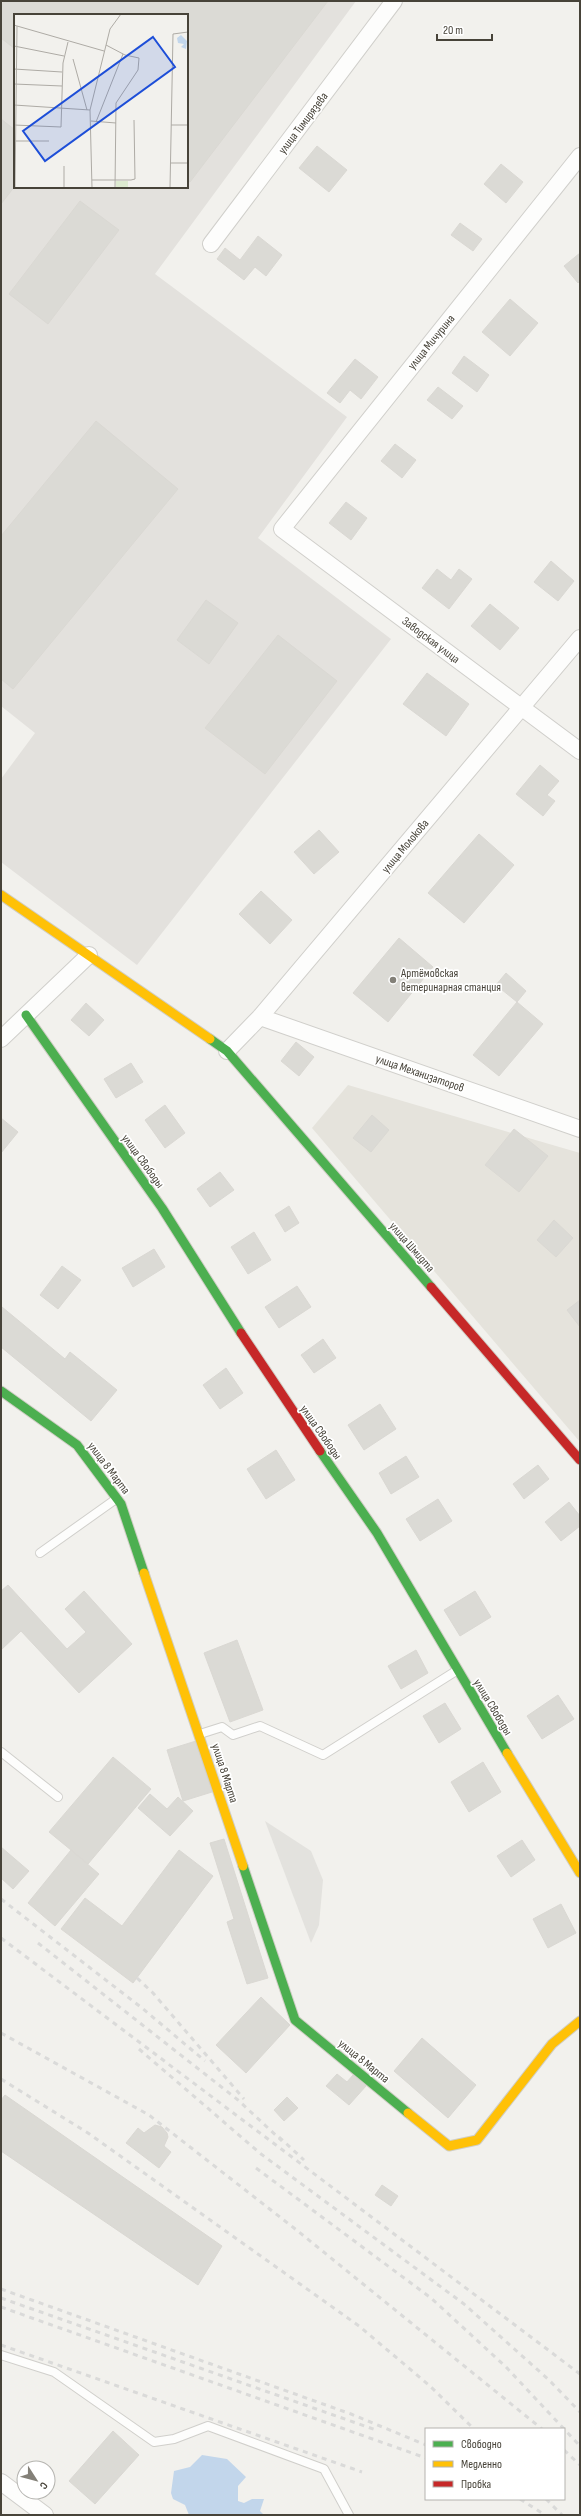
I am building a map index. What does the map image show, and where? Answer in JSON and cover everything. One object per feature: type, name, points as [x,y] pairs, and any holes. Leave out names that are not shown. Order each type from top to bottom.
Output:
[{"type":"street","name":"улица Тимирязева","points":[[211,244],[394,1]]},
{"type":"street","name":"улица Мичурина","points":[[282,529],[580,156]]},
{"type":"street","name":"Заводская улица","points":[[282,529],[580,751]]},
{"type":"street","name":"улица Молокова","points":[[227,1051],[260,1016],[580,638]]},
{"type":"street","points":[[1,895],[227,1051]]},
{"type":"street","points":[[1,1039],[89,955]]},
{"type":"street","name":"улица Свободы","points":[[26,1015],[162,1208],[279,1392],[377,1533],[457,1671],[580,1873]]},
{"type":"street","name":"улица Механизаторов","points":[[260,1016],[580,1129]]},
{"type":"street","name":"улица Шмидта","points":[[227,1051],[580,1460]]},
{"type":"street","name":"улица 8 Марта","points":[[1,1391],[77,1445],[121,1504],[200,1734],[295,2020],[450,2146],[477,2140],[552,2044],[580,2021]]},
{"type":"street","points":[[1,2482],[45,2515]]},
{"type":"lane","points":[[40,1553],[117,1498]]},
{"type":"lane","points":[[200,1734],[222,1727],[233,1735],[260,1726],[323,1755],[457,1671]]},
{"type":"lane","points":[[1,1752],[58,1797]]},
{"type":"lane","points":[[1,2355],[54,2372],[154,2442],[174,2439],[208,2426],[324,2470],[349,2515]]},
{"type":"shaded area","points":[[1,1],[356,1],[155,274],[347,417],[258,538],[391,639],[137,965],[1,862],[1,779],[35,733],[1,706]]},
{"type":"shaded area","points":[[348,1085],[580,1153],[580,1442],[312,1128]]},
{"type":"shaded area","points":[[265,1821],[311,1851],[323,1880],[319,1925],[311,1943]]},
{"type":"water","points":[[202,2455],[227,2459],[246,2477],[238,2486],[238,2501],[244,2503],[252,2499],[264,2499],[260,2511],[264,2515],[189,2515],[185,2505],[173,2499],[171,2493],[174,2471],[190,2467]]},
{"type":"building","points":[[5,1],[328,1],[190,182],[188,181],[188,14],[14,14],[14,48],[1,38],[1,6]]},
{"type":"building","points":[[1,119],[14,129],[14,187],[1,204]]},
{"type":"building","points":[[317,146],[347,170],[329,192],[299,168]]},
{"type":"building","points":[[501,164],[523,182],[506,203],[484,184]]},
{"type":"building","points":[[80,201],[119,230],[48,324],[9,294]]},
{"type":"building","points":[[460,223],[482,239],[473,251],[451,235]]},
{"type":"building","points":[[258,236],[282,255],[266,276],[255,267],[244,280],[217,259],[225,248],[240,260]]},
{"type":"building","points":[[580,253],[580,281],[578,283],[564,266]]},
{"type":"building","points":[[510,299],[538,323],[510,356],[482,332]]},
{"type":"building","points":[[464,356],[489,375],[477,392],[452,373]]},
{"type":"building","points":[[355,359],[378,377],[361,399],[350,390],[340,403],[327,393]]},
{"type":"building","points":[[438,387],[463,406],[452,419],[427,400]]},
{"type":"building","points":[[96,421],[178,489],[13,689],[1,679],[1,536]]},
{"type":"building","points":[[395,444],[416,460],[402,478],[381,461]]},
{"type":"building","points":[[346,502],[367,518],[351,540],[329,523]]},
{"type":"building","points":[[551,561],[574,581],[558,601],[534,582]]},
{"type":"building","points":[[437,569],[451,580],[459,569],[472,579],[449,609],[422,588]]},
{"type":"building","points":[[206,600],[238,623],[209,664],[177,640]]},
{"type":"building","points":[[490,604],[519,628],[500,650],[471,626]]},
{"type":"building","points":[[278,635],[337,681],[265,774],[205,728]]},
{"type":"building","points":[[427,673],[469,704],[446,736],[403,704]]},
{"type":"building","points":[[540,765],[559,781],[547,795],[555,801],[543,816],[516,794]]},
{"type":"building","points":[[319,830],[339,852],[314,874],[294,852]]},
{"type":"building","points":[[479,834],[514,865],[464,923],[428,893]]},
{"type":"building","points":[[261,891],[292,920],[270,944],[239,914]]},
{"type":"building","name":"Артёмовская ветеринарная станция","points":[[399,938],[433,967],[388,1022],[353,993]]},
{"type":"building","points":[[506,973],[526,991],[517,1002],[496,985]]},
{"type":"building","points":[[517,1002],[543,1024],[499,1076],[473,1055]]},
{"type":"building","points":[[86,1003],[104,1020],[89,1036],[71,1020]]},
{"type":"building","points":[[296,1042],[314,1057],[299,1076],[281,1061]]},
{"type":"building","points":[[131,1063],[143,1082],[116,1098],[104,1079]]},
{"type":"building","points":[[165,1105],[185,1133],[165,1148],[145,1120]]},
{"type":"building","points":[[372,1115],[389,1130],[371,1152],[353,1138]]},
{"type":"building","points":[[1,1118],[18,1132],[1,1153]]},
{"type":"building","points":[[514,1129],[548,1156],[519,1192],[485,1165]]},
{"type":"building","points":[[220,1172],[234,1190],[210,1207],[197,1189]]},
{"type":"building","points":[[289,1206],[299,1223],[285,1232],[275,1215]]},
{"type":"building","points":[[554,1220],[573,1238],[556,1257],[537,1240]]},
{"type":"building","points":[[254,1232],[271,1260],[248,1274],[231,1247]]},
{"type":"building","points":[[154,1249],[165,1267],[133,1287],[122,1268]]},
{"type":"building","points":[[62,1266],[81,1280],[58,1309],[40,1295]]},
{"type":"building","points":[[297,1286],[311,1307],[279,1328],[265,1307]]},
{"type":"building","points":[[580,1300],[580,1327],[567,1310]]},
{"type":"building","points":[[2,1307],[65,1359],[70,1352],[117,1390],[91,1421],[1,1347]]},
{"type":"building","points":[[323,1339],[336,1358],[314,1373],[301,1355]]},
{"type":"building","points":[[226,1368],[243,1393],[220,1409],[203,1385]]},
{"type":"building","points":[[380,1404],[396,1429],[364,1450],[348,1425]]},
{"type":"building","points":[[276,1450],[295,1480],[266,1499],[247,1469]]},
{"type":"building","points":[[406,1456],[419,1477],[391,1494],[379,1473]]},
{"type":"building","points":[[538,1465],[549,1479],[524,1499],[513,1484]]},
{"type":"building","points":[[438,1499],[452,1521],[420,1541],[406,1519]]},
{"type":"building","points":[[569,1502],[580,1516],[580,1526],[561,1541],[545,1522]]},
{"type":"building","points":[[8,1585],[67,1649],[86,1632],[65,1609],[84,1591],[132,1644],[79,1693],[21,1631],[1,1650],[1,1591]]},
{"type":"building","points":[[475,1591],[491,1617],[460,1636],[444,1610]]},
{"type":"building","points":[[237,1640],[263,1710],[230,1722],[204,1653]]},
{"type":"building","points":[[416,1650],[428,1673],[401,1689],[388,1666]]},
{"type":"building","points":[[558,1695],[574,1719],[542,1739],[527,1716]]},
{"type":"building","points":[[445,1703],[461,1729],[439,1743],[423,1716]]},
{"type":"building","points":[[196,1741],[212,1792],[183,1801],[167,1750]]},
{"type":"building","points":[[113,1757],[151,1789],[88,1864],[49,1832]]},
{"type":"building","points":[[483,1762],[501,1792],[469,1812],[451,1782]]},
{"type":"building","points":[[150,1794],[167,1809],[178,1797],[193,1811],[170,1836],[138,1808]]},
{"type":"building","points":[[224,1839],[268,1978],[247,1984],[227,1922],[234,1919],[210,1843]]},
{"type":"building","points":[[522,1840],[535,1860],[511,1877],[497,1856]]},
{"type":"building","points":[[1,1847],[29,1871],[13,1889],[1,1878]]},
{"type":"building","points":[[71,1850],[99,1874],[55,1926],[28,1903]]},
{"type":"building","points":[[179,1850],[213,1876],[133,1983],[61,1929],[85,1898],[122,1926]]},
{"type":"building","points":[[561,1904],[576,1933],[548,1948],[533,1919]]},
{"type":"building","points":[[261,1997],[290,2025],[246,2073],[216,2045]]},
{"type":"building","points":[[422,2038],[476,2085],[448,2118],[394,2071]]},
{"type":"building","points":[[337,2074],[347,2082],[353,2075],[366,2086],[349,2105],[326,2086]]},
{"type":"building","points":[[5,2095],[222,2246],[198,2285],[1,2151],[1,2100]]},
{"type":"building","points":[[287,2097],[298,2108],[284,2121],[274,2110]]},
{"type":"building","points":[[155,2125],[162,2127],[167,2133],[168,2137],[164,2146],[171,2152],[159,2168],[126,2143],[138,2128],[144,2133]]},
{"type":"building","points":[[382,2185],[398,2196],[391,2206],[375,2195]]},
{"type":"building","points":[[113,2431],[139,2455],[95,2504],[69,2481]]},
{"type":"railway","points":[[1,1899],[142,2008],[205,2061]]},
{"type":"railway","points":[[1,1938],[580,2374]]},
{"type":"railway","points":[[38,1943],[238,2100],[282,2141]]},
{"type":"railway","points":[[137,1978],[153,1993],[244,2099]]},
{"type":"railway","points":[[1,2033],[149,2115],[294,2228],[541,2428]]},
{"type":"railway","points":[[139,2049],[261,2154],[464,2304],[549,2380],[580,2412]]},
{"type":"railway","points":[[1,2079],[88,2133],[359,2326],[430,2386],[473,2428]]},
{"type":"railway","points":[[279,2137],[304,2160]]},
{"type":"railway","points":[[256,2168],[431,2298],[506,2367],[563,2428]]},
{"type":"railway","points":[[1,2289],[351,2414],[425,2445]]},
{"type":"railway","points":[[1,2298],[376,2430]]},
{"type":"railway","points":[[1,2307],[425,2458]]},
{"type":"railway","points":[[1,2345],[362,2472]]},
{"type":"railway","points":[[565,2430],[580,2446]]},
{"type":"railway","points":[[565,2451],[580,2465]]},
{"type":"railway","points":[[522,2500],[545,2515]]},
{"type":"railway","points":[[547,2500],[562,2515]]},
{"type":"traffic: fast","points":[[26,1015],[162,1208],[241,1333]]},
{"type":"traffic: fast","points":[[210,1039],[227,1051],[431,1287]]},
{"type":"traffic: fast","points":[[1,1391],[77,1445],[121,1504],[144,1573]]},
{"type":"traffic: fast","points":[[320,1451],[377,1533],[507,1753]]},
{"type":"traffic: fast","points":[[243,1866],[295,2020],[408,2113]]},
{"type":"traffic: slow","points":[[1,895],[210,1039]]},
{"type":"traffic: slow","points":[[144,1573],[243,1866]]},
{"type":"traffic: slow","points":[[507,1753],[580,1873]]},
{"type":"traffic: slow","points":[[408,2113],[449,2146],[477,2140],[552,2044],[580,2021]]},
{"type":"traffic: jam","points":[[431,1287],[580,1460]]},
{"type":"traffic: jam","points":[[241,1333],[320,1451]]},
{"type":"place","name":"Артёмовская ветеринарная станция","points":[[393,980]]}]
